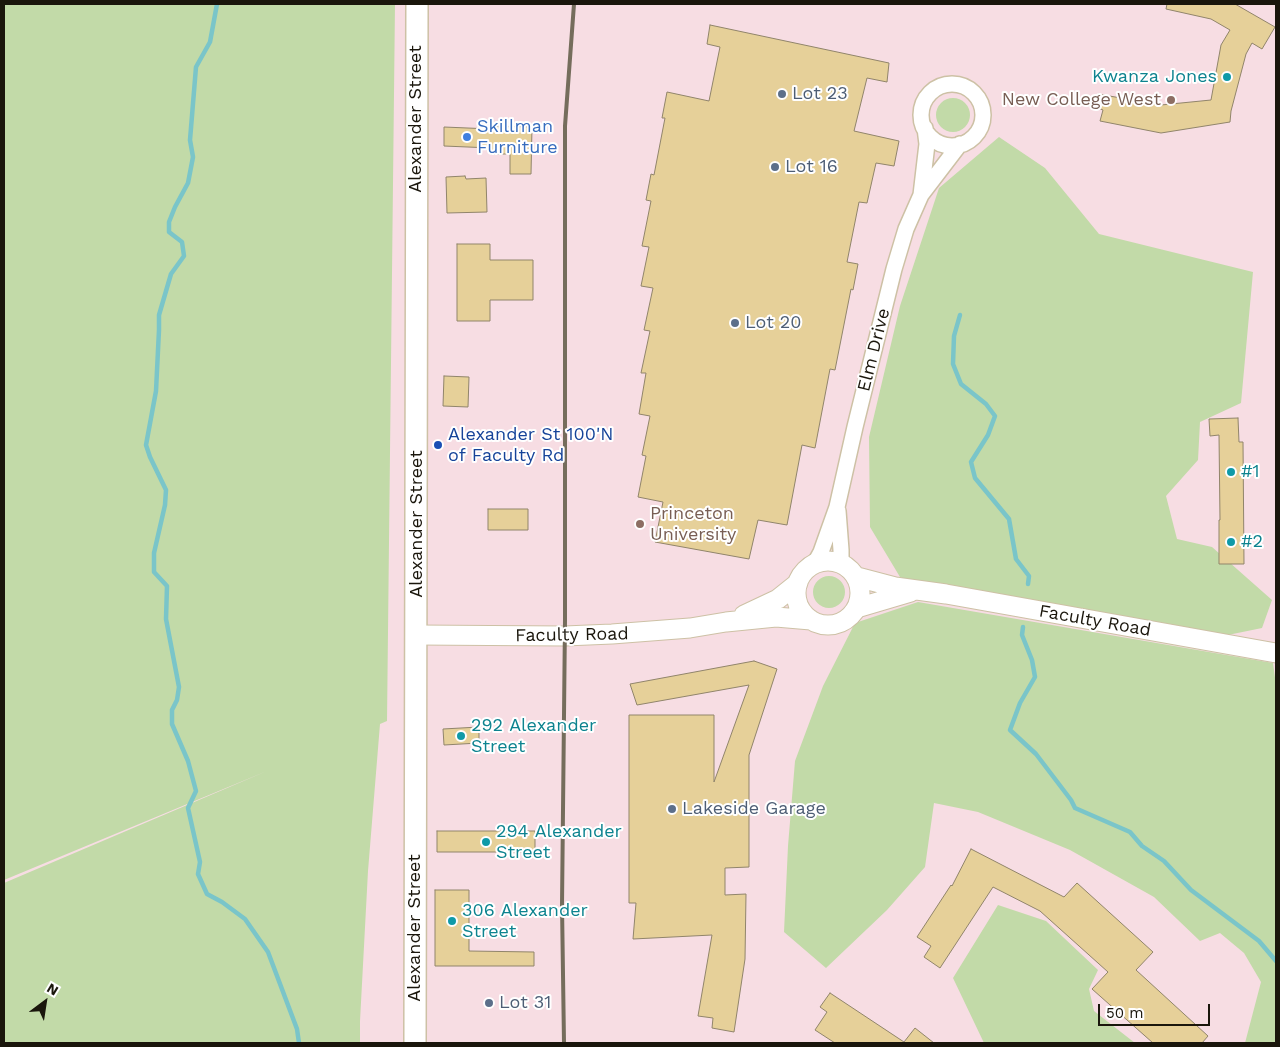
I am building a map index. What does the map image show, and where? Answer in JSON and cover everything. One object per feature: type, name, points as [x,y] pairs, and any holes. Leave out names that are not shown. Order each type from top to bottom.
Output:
[{"type":"main road","name":"Alexander Street","points":[[415,1043],[417,4]]},
{"type":"street","points":[[958,84],[967,88],[979,99],[983,114],[982,125],[977,134],[960,144],[942,144],[932,138],[922,121],[925,101],[931,92],[940,86],[958,84]]},
{"type":"street","name":"Elm Drive","points":[[921,195],[927,144],[925,128]]},
{"type":"street","name":"Elm Drive","points":[[815,563],[838,507],[855,427],[894,269],[906,229],[921,195],[960,144]]},
{"type":"street","name":"Elm Drive","points":[[838,507],[842,550],[841,563]]},
{"type":"street","points":[[832,561],[841,563],[857,577],[860,587],[860,598],[857,608],[852,615],[836,624],[819,623],[811,620],[803,613],[796,593],[802,575],[815,563],[832,561]]},
{"type":"street","name":"Faculty Road","points":[[857,577],[914,591],[955,596],[1276,654]]},
{"type":"street","name":"Faculty Road","points":[[726,622],[778,600],[798,583]]},
{"type":"street","name":"Faculty Road","points":[[857,608],[914,591]]},
{"type":"street","name":"Faculty Road","points":[[416,635],[565,636],[690,628],[776,617],[811,620]]},
{"type":"shaded area","name":"Princeton University","points":[[4,4],[1276,4],[1276,1043],[4,1043]]},
{"type":"green space","points":[[4,4],[395,4],[387,721],[380,724],[368,871],[360,1043],[4,1043],[4,883],[267,771],[4,880]]},
{"type":"green space","points":[[953,98],[960,99],[965,103],[969,108],[969,122],[965,127],[960,131],[953,132],[946,131],[941,127],[937,122],[936,115],[937,108],[941,103],[946,99]]},
{"type":"green space","points":[[999,137],[1045,168],[1099,234],[1253,272],[1241,403],[1200,422],[1198,460],[1166,496],[1177,539],[1212,547],[1272,600],[1262,628],[1218,637],[918,585],[900,577],[870,527],[869,437],[900,306],[939,188]]},
{"type":"green space","points":[[829,576],[835,577],[840,581],[844,586],[844,598],[840,603],[835,607],[829,608],[823,607],[818,603],[814,598],[813,592],[814,586],[818,581],[823,577]]},
{"type":"green space","points":[[918,602],[1273,663],[1276,685],[1276,1043],[1245,1043],[1261,982],[1244,953],[1220,933],[1200,941],[1154,897],[1070,850],[978,812],[934,803],[925,867],[887,910],[826,968],[784,932],[788,846],[795,761],[823,686],[855,623]]},
{"type":"green space","points":[[998,905],[1046,921],[1098,970],[1089,989],[1094,1011],[1135,1043],[984,1043],[953,978]]},
{"type":"building","points":[[1167,4],[1235,4],[1275,27],[1262,49],[1252,43],[1246,54],[1231,111],[1230,122],[1161,133],[1100,121],[1103,110],[1096,107],[1098,94],[1161,105],[1211,100],[1221,45],[1230,30],[1211,19],[1166,9]]},
{"type":"building","name":"Lot 20","points":[[710,25],[889,63],[887,82],[867,78],[854,131],[899,141],[894,166],[876,163],[867,203],[859,202],[847,262],[858,264],[853,290],[851,289],[835,370],[830,369],[815,448],[802,445],[787,525],[758,520],[749,559],[655,542],[663,502],[638,497],[646,456],[642,455],[650,416],[639,414],[646,373],[641,373],[650,331],[644,330],[653,288],[641,286],[649,247],[642,246],[651,201],[646,200],[651,174],[654,175],[665,118],[662,118],[667,92],[709,101],[720,47],[707,44]]},
{"type":"building","points":[[491,126],[532,127],[531,174],[510,174],[510,154],[491,154],[491,148],[444,146],[444,127],[491,129]]},
{"type":"building","points":[[465,176],[466,179],[486,178],[487,212],[447,213],[446,177]]},
{"type":"building","points":[[457,244],[490,244],[490,260],[533,260],[533,300],[490,300],[490,321],[457,321]]},
{"type":"building","points":[[444,376],[469,377],[468,407],[443,406]]},
{"type":"building","points":[[1238,418],[1239,442],[1243,442],[1244,564],[1219,564],[1219,435],[1210,436],[1209,419]]},
{"type":"building","points":[[488,509],[528,509],[528,530],[488,530]]},
{"type":"building","points":[[754,661],[777,669],[749,755],[749,867],[725,868],[725,895],[746,894],[745,959],[734,1032],[712,1028],[713,1018],[698,1016],[712,935],[633,939],[636,903],[629,903],[629,715],[714,715],[714,782],[749,685],[637,705],[630,684]]},
{"type":"building","name":"292 Alexander Street","points":[[479,727],[479,743],[444,745],[443,729]]},
{"type":"building","name":"294 Alexander Street","points":[[437,831],[535,831],[535,852],[437,852]]},
{"type":"building","points":[[971,849],[1064,897],[1077,883],[1153,952],[1136,970],[1208,1036],[1202,1043],[1153,1043],[1092,989],[1108,972],[1040,911],[993,887],[940,968],[924,957],[931,946],[917,937],[952,886]]},
{"type":"building","name":"306 Alexander Street","points":[[435,890],[469,890],[469,951],[534,952],[534,966],[435,966]]},
{"type":"building","points":[[830,993],[904,1042],[915,1028],[934,1043],[835,1043],[815,1030],[827,1012],[820,1007]]},
{"type":"waterway","points":[[217,4],[210,42],[196,67],[190,140],[193,157],[188,183],[169,222],[169,232],[182,242],[184,256],[171,274],[159,315],[156,391],[146,445],[166,490],[165,505],[154,553],[154,572],[167,586],[166,619],[179,687],[177,700],[172,710],[172,724],[188,761],[196,791],[188,808],[200,862],[198,874],[207,894],[222,902],[245,919],[268,952],[297,1029],[299,1043]]},
{"type":"waterway","points":[[960,315],[954,336],[953,364],[961,384],[986,404],[995,416],[988,435],[971,462],[975,478],[1009,519],[1016,559],[1029,576],[1028,584]]},
{"type":"waterway","points":[[1023,627],[1022,635],[1032,660],[1035,677],[1020,703],[1010,730],[1036,754],[1075,808],[1130,832],[1142,846],[1164,861],[1191,890],[1259,941],[1276,961]]},
{"type":"railway","points":[[564,1043],[562,905],[565,620],[565,126],[574,4]]},
{"type":"place","name":"Kwanza Jones","points":[[1227,77]]},
{"type":"place","name":"Lot 23","points":[[782,94]]},
{"type":"place","name":"New College West","points":[[1171,100]]},
{"type":"place","name":"Skillman Furniture","points":[[467,137]]},
{"type":"place","name":"Lot 16","points":[[775,167]]},
{"type":"place","name":"Lot 20","points":[[735,323]]},
{"type":"place","name":"Alexander St 100'N of Faculty Rd","points":[[438,445]]},
{"type":"place","name":"#1","points":[[1231,472]]},
{"type":"place","name":"Princeton University","points":[[640,524]]},
{"type":"place","name":"#2","points":[[1231,542]]},
{"type":"place","name":"292 Alexander Street","points":[[461,736]]},
{"type":"place","name":"Lakeside Garage","points":[[672,809]]},
{"type":"place","name":"294 Alexander Street","points":[[486,842]]},
{"type":"place","name":"306 Alexander Street","points":[[452,921]]},
{"type":"place","name":"Lot 31","points":[[489,1003]]}]
